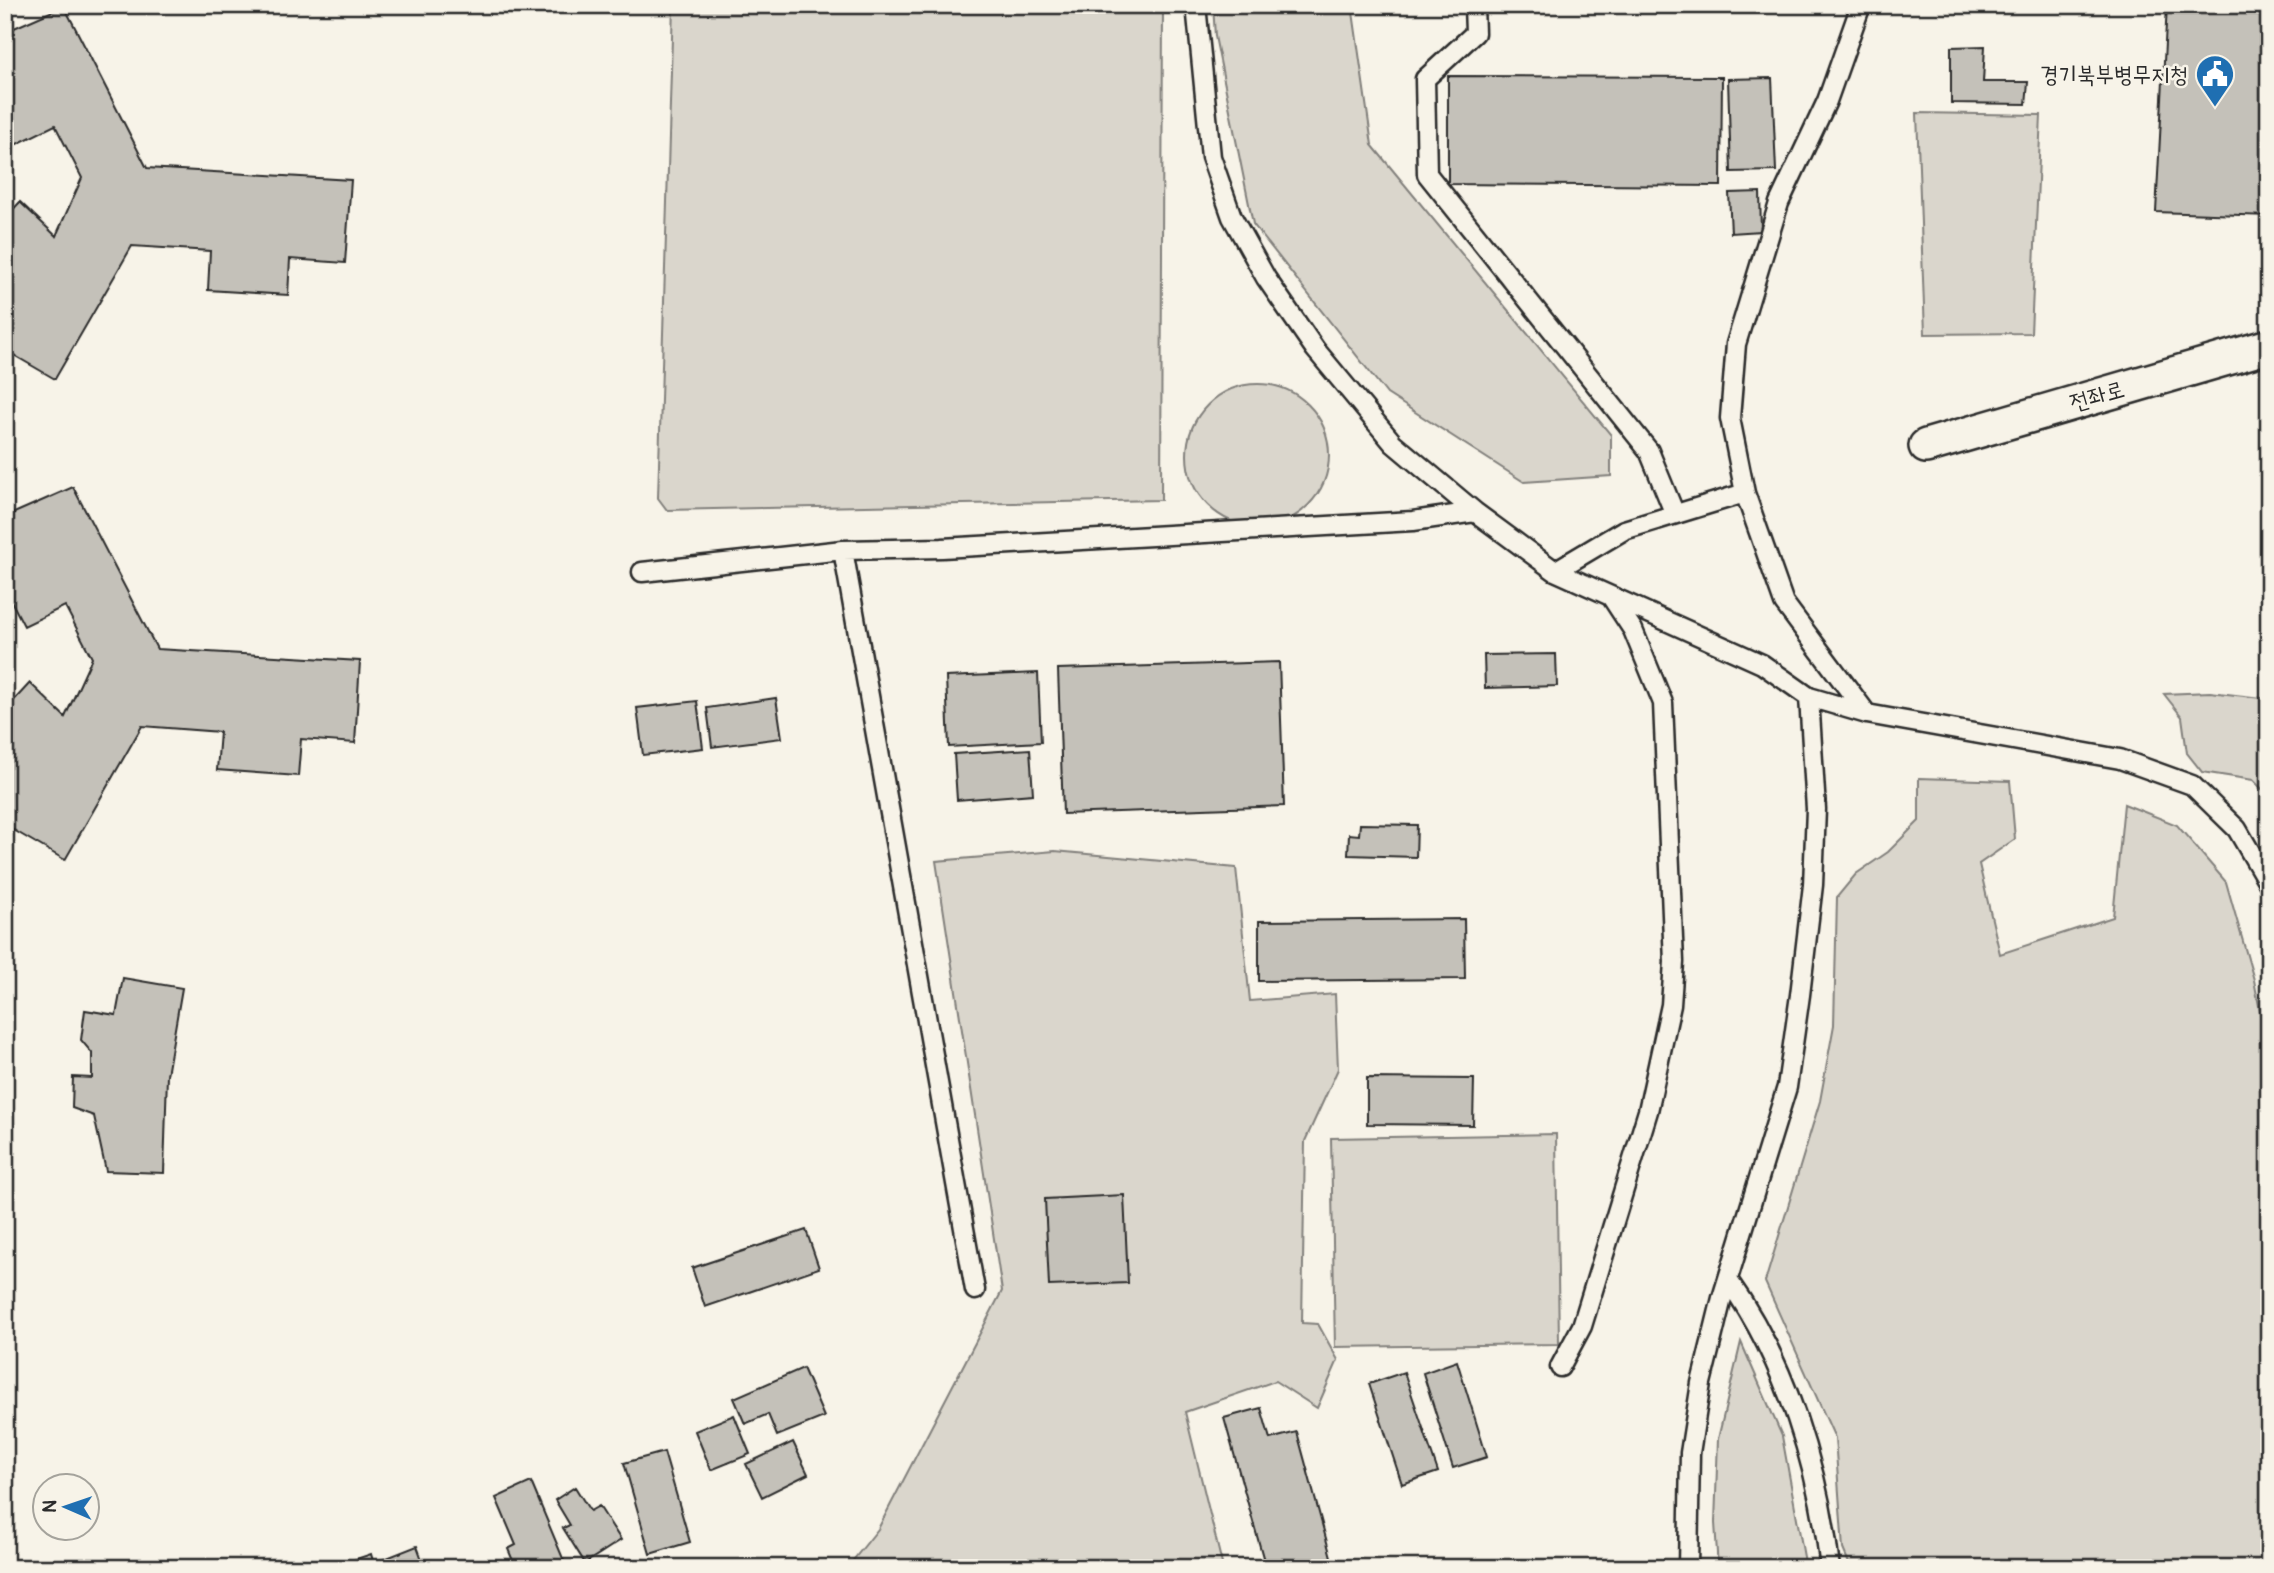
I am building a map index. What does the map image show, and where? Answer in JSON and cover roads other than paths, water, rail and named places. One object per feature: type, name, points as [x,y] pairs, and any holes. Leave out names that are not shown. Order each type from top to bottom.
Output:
[{"type":"street","name":"전좌로","points":[[1926,446],[2269,346]]},
{"type":"lane","points":[[1196,5],[1211,157],[1232,217],[1259,266],[1315,349],[1393,443],[1475,512],[1555,571],[1762,664],[1809,696],[1867,715],[2120,759],[2192,785],[2238,829],[2269,884]]},
{"type":"lane","points":[[1474,5],[1475,33],[1425,79],[1427,174],[1649,451],[1674,512]]},
{"type":"lane","points":[[1861,5],[1827,101],[1780,203],[1736,344],[1730,418],[1745,493],[1784,603],[1867,715]]},
{"type":"lane","points":[[1555,571],[1624,530],[1674,512],[1745,493]]},
{"type":"lane","points":[[642,572],[844,550],[955,547],[1399,522],[1475,512]]},
{"type":"lane","points":[[844,550],[975,1290]]},
{"type":"lane","points":[[1560,1367],[1581,1326],[1648,1111],[1671,1005],[1674,962],[1663,703],[1633,630],[1612,598]]},
{"type":"lane","points":[[1688,1568],[1690,1453],[1701,1383],[1728,1280],[1787,1087],[1799,1008],[1813,885],[1815,822],[1809,696]]},
{"type":"lane","points":[[1728,1280],[1752,1314],[1783,1382],[1814,1483],[1826,1531],[1830,1568]]},
{"type":"place","name":"경기북부병무지청","points":[[2215,108]]}]
